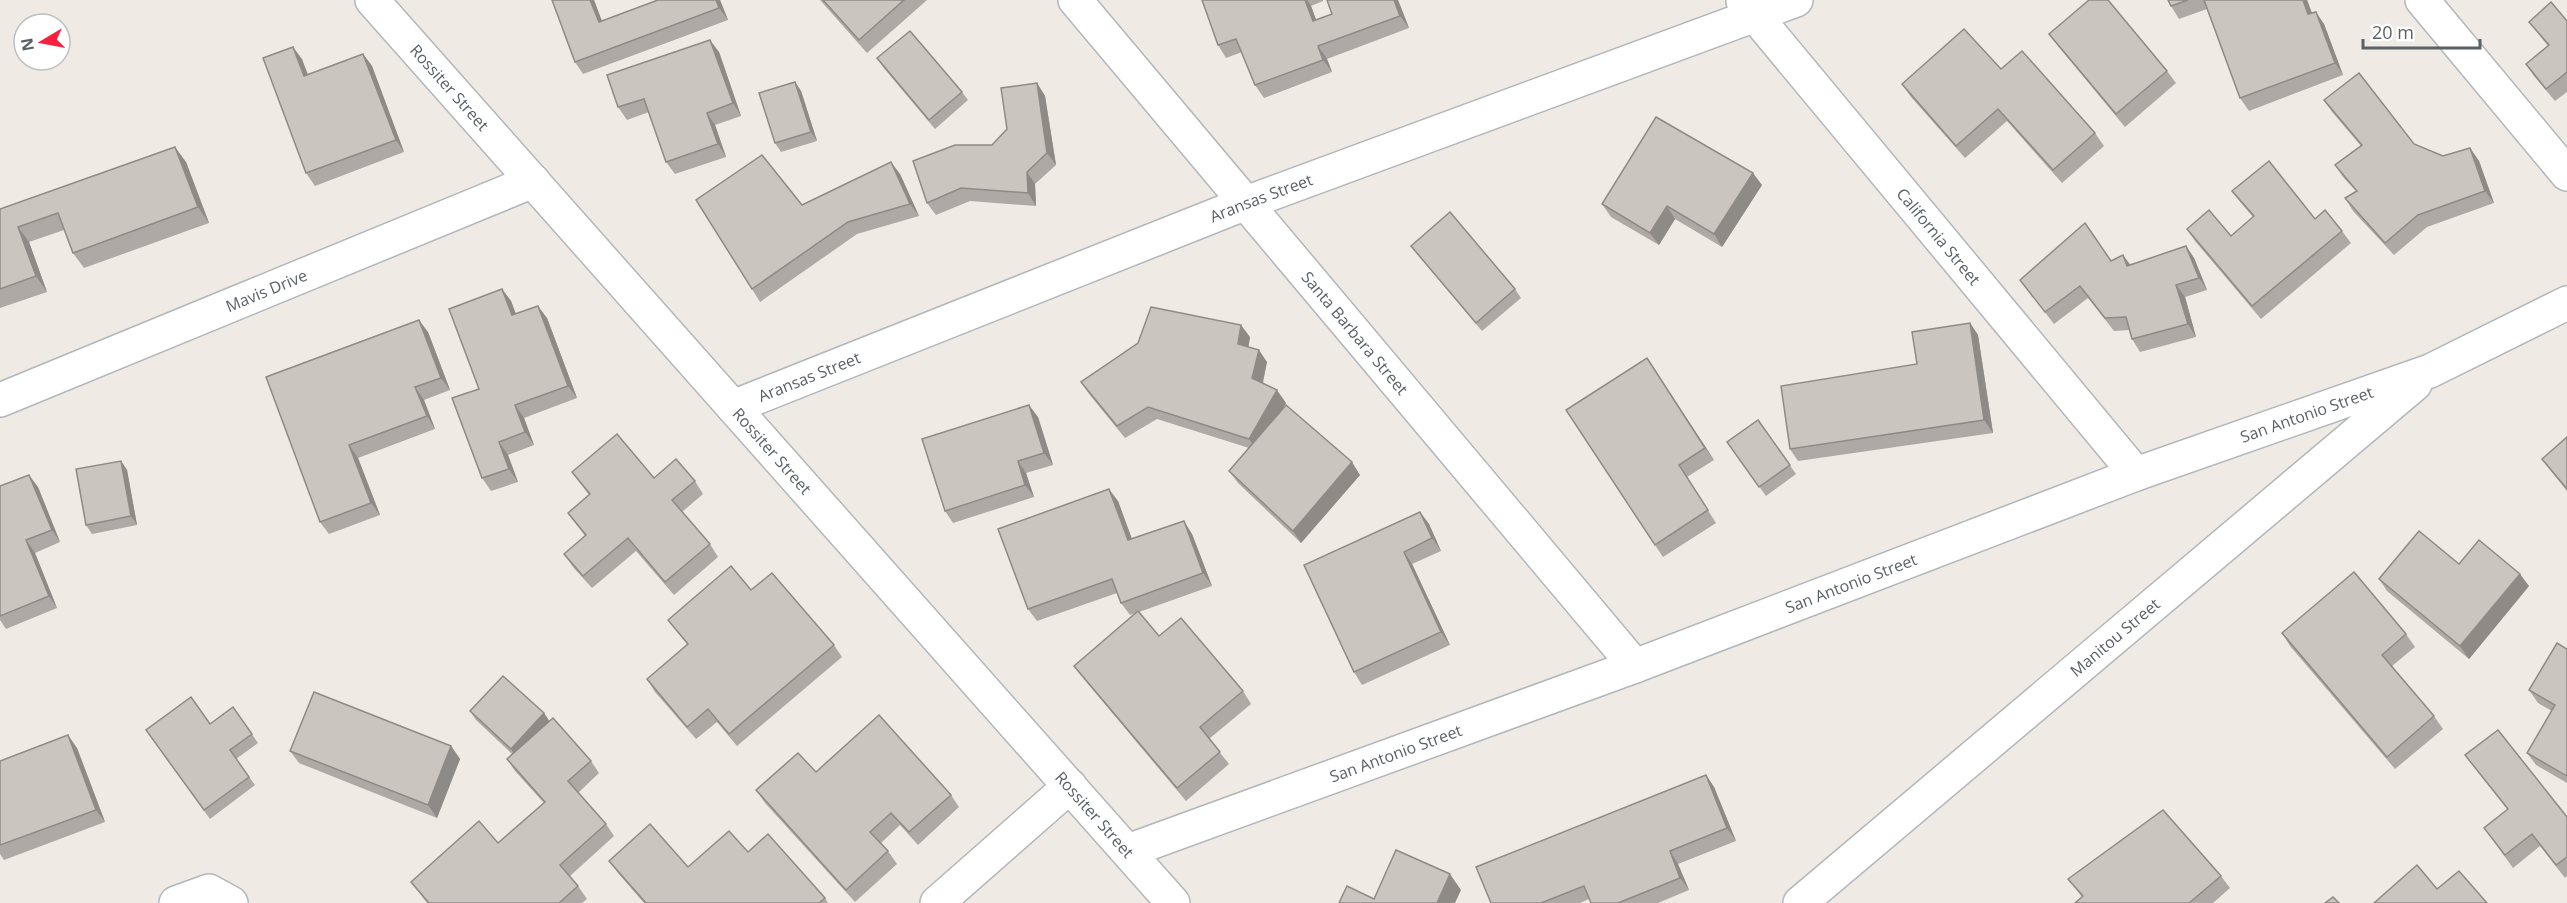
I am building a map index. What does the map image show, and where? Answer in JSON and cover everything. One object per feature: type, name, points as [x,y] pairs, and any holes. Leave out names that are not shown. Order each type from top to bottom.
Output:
[{"type":"street","name":"Rossiter Street","points":[[372,0],[1173,903]]},
{"type":"street","name":"Santa Barbara Street","points":[[1075,0],[1635,666]]},
{"type":"street","name":"Aransas Street","points":[[733,407],[1246,203],[1748,8],[1796,0]]},
{"type":"street","points":[[2422,0],[2567,174]]},
{"type":"street","name":"California Street","points":[[1748,8],[2136,474]]},
{"type":"street","name":"Mavis Drive","points":[[0,400],[533,181]]},
{"type":"street","name":"San Antonio Street","points":[[1128,851],[1635,666],[2136,474],[2430,372],[2567,303]]},
{"type":"street","name":"Manitou Street","points":[[1800,903],[2430,372]]},
{"type":"street","points":[[938,903],[1070,786]]},
{"type":"street","points":[[177,903],[209,891],[231,903]]},
{"type":"building","points":[[552,0],[590,0],[599,22],[658,0],[716,0],[719,8],[575,62]]},
{"type":"building","points":[[823,0],[904,0],[859,40]]},
{"type":"building","points":[[1202,0],[1305,0],[1313,21],[1332,14],[1327,0],[1394,0],[1400,16],[1318,46],[1323,60],[1255,85],[1236,39],[1218,45]]},
{"type":"building","points":[[2089,0],[2108,0],[2167,71],[2116,114],[2049,34]]},
{"type":"building","points":[[2168,0],[2188,0],[2171,6]]},
{"type":"building","points":[[2204,0],[2303,0],[2308,14],[2316,12],[2335,63],[2240,98]]},
{"type":"building","points":[[2551,2],[2567,21],[2567,72],[2546,89],[2526,64],[2549,45],[2529,22]]},
{"type":"building","points":[[1964,29],[2001,69],[2022,51],[2095,133],[2053,170],[1998,109],[1956,146],[1902,84]]},
{"type":"building","points":[[910,31],[962,92],[929,120],[877,58]]},
{"type":"building","points":[[710,40],[733,103],[707,113],[718,144],[666,162],[644,99],[618,107],[607,75]]},
{"type":"building","points":[[293,47],[304,76],[363,54],[396,140],[306,173],[263,58]]},
{"type":"building","points":[[2359,73],[2414,144],[2443,156],[2470,148],[2485,191],[2418,215],[2385,243],[2345,198],[2357,191],[2335,165],[2362,145],[2324,100]]},
{"type":"building","points":[[795,82],[811,132],[775,143],[759,93]]},
{"type":"building","points":[[1037,83],[1047,153],[1027,172],[1028,193],[961,188],[927,203],[913,161],[955,145],[992,145],[1007,129],[1001,88]]},
{"type":"building","points":[[1656,117],[1753,173],[1714,234],[1667,206],[1650,233],[1602,204]]},
{"type":"building","points":[[175,147],[198,207],[73,253],[58,213],[18,227],[36,276],[0,289],[0,209]]},
{"type":"building","points":[[762,155],[802,205],[891,162],[910,204],[848,222],[752,289],[696,200]]},
{"type":"building","points":[[2269,161],[2315,219],[2325,210],[2342,231],[2252,306],[2187,229],[2209,210],[2231,236],[2254,216],[2232,191]]},
{"type":"building","points":[[1450,212],[1515,289],[1476,323],[1411,246]]},
{"type":"building","points":[[2085,223],[2111,261],[2123,255],[2127,266],[2186,246],[2199,278],[2176,285],[2188,324],[2132,339],[2126,317],[2105,318],[2080,286],[2045,312],[2020,280]]},
{"type":"building","points":[[502,289],[512,315],[538,306],[568,386],[515,405],[525,432],[499,442],[509,469],[482,478],[452,398],[479,389],[449,309]]},
{"type":"building","points":[[1151,307],[1241,325],[1238,344],[1259,350],[1252,378],[1277,390],[1249,439],[1148,407],[1117,426],[1081,382],[1138,343]]},
{"type":"building","points":[[419,320],[441,378],[415,387],[427,416],[349,445],[371,503],[320,522],[266,377]]},
{"type":"building","points":[[1970,323],[1984,420],[1790,449],[1781,386],[1917,364],[1912,332]]},
{"type":"building","points":[[1647,358],[1705,448],[1679,465],[1708,510],[1655,545],[1566,410]]},
{"type":"building","points":[[1029,405],[1044,453],[1018,461],[1025,485],[945,511],[922,439]]},
{"type":"building","points":[[1286,405],[1352,462],[1293,531],[1229,471]]},
{"type":"building","points":[[1758,420],[1790,465],[1759,487],[1727,442]]},
{"type":"building","points":[[617,434],[654,478],[676,459],[695,481],[672,500],[710,544],[665,582],[628,538],[583,576],[564,554],[586,535],[568,513],[590,494],[572,472]]},
{"type":"building","points":[[2567,437],[2567,489],[2542,459]]},
{"type":"building","points":[[121,461],[131,516],[86,525],[76,469]]},
{"type":"building","points":[[29,475],[52,530],[26,540],[49,596],[0,616],[0,486]]},
{"type":"building","points":[[1109,489],[1128,540],[1184,521],[1203,573],[1121,603],[1112,579],[1028,609],[998,529]]},
{"type":"building","points":[[1420,512],[1432,538],[1404,552],[1441,632],[1354,672],[1304,565]]},
{"type":"building","points":[[2419,531],[2459,564],[2479,540],[2520,574],[2460,646],[2379,579]]},
{"type":"building","points":[[731,566],[751,590],[772,573],[834,645],[729,734],[708,709],[687,727],[647,679],[688,644],[668,620]]},
{"type":"building","points":[[2354,572],[2406,634],[2382,655],[2434,716],[2387,757],[2282,633]]},
{"type":"building","points":[[1138,611],[1159,636],[1181,618],[1243,691],[1200,727],[1220,752],[1177,788],[1074,666]]},
{"type":"building","points":[[2557,643],[2567,649],[2567,776],[2527,753],[2555,705],[2529,690]]},
{"type":"building","points":[[503,676],[544,713],[511,749],[470,711]]},
{"type":"building","points":[[314,692],[451,746],[428,805],[290,751]]},
{"type":"building","points":[[191,697],[210,724],[233,707],[252,734],[230,750],[249,777],[204,810],[146,730]]},
{"type":"building","points":[[879,715],[951,795],[909,832],[891,813],[870,832],[888,851],[846,890],[756,790],[798,753],[816,772]]},
{"type":"building","points":[[553,718],[591,761],[568,781],[606,824],[560,865],[578,886],[559,903],[429,903],[411,882],[479,821],[498,843],[545,802],[507,759]]},
{"type":"building","points":[[2498,730],[2567,817],[2567,857],[2556,865],[2532,834],[2505,855],[2484,828],[2508,809],[2465,755]]},
{"type":"building","points":[[68,735],[96,810],[0,845],[0,761]]},
{"type":"building","points":[[1706,775],[1727,828],[1670,851],[1680,878],[1618,903],[1591,903],[1584,886],[1541,903],[1491,903],[1476,867]]},
{"type":"building","points":[[2163,810],[2221,876],[2189,903],[2075,903],[2083,896],[2068,879]]},
{"type":"building","points":[[650,824],[688,867],[729,831],[748,852],[768,834],[825,898],[819,903],[646,903],[609,861]]},
{"type":"building","points":[[1396,850],[1450,874],[1437,903],[1339,903],[1347,886],[1374,899]]},
{"type":"building","points":[[2417,865],[2437,889],[2459,871],[2487,903],[2374,903]]},
{"type":"building","points":[[2333,897],[2339,903],[2325,903]]}]
